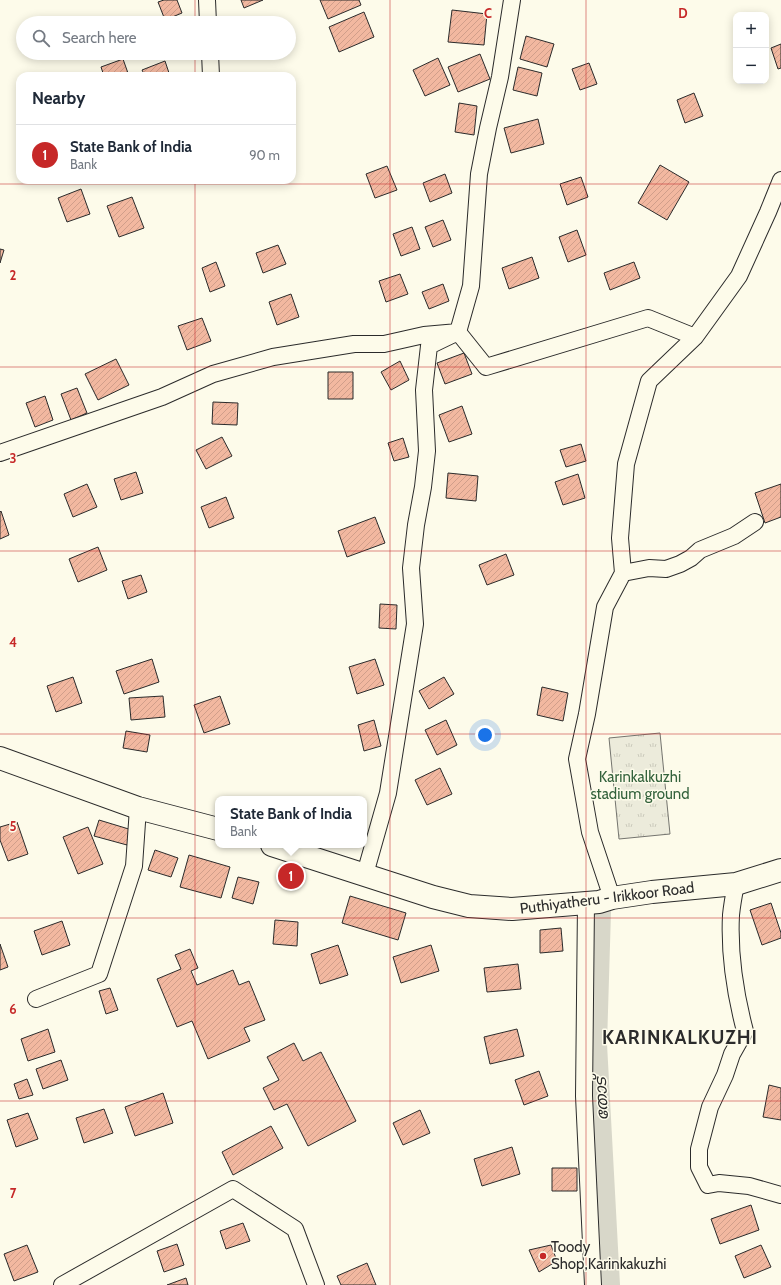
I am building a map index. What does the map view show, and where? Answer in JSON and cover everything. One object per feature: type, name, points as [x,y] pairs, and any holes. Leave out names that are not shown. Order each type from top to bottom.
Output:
[{"type":"main road","points":[[0,758],[138,808],[215,828]]},
{"type":"main road","name":"Puthiyatheru - Irikkoor Road","points":[[282,848],[433,897],[469,906],[512,909],[598,902],[612,898],[736,884],[781,870]]},
{"type":"street","points":[[207,0],[208,16]]},
{"type":"street","points":[[365,874],[388,793],[415,624],[411,568],[427,451],[424,390],[429,346],[458,332],[471,286],[478,174],[500,77],[512,0]]},
{"type":"street","points":[[210,60],[211,72]]},
{"type":"street","points":[[612,898],[590,832],[577,759],[587,714],[604,607],[622,573],[620,538],[626,464],[649,381],[695,337],[739,276],[781,180]]},
{"type":"street","points":[[458,332],[486,367],[648,318],[695,337]]},
{"type":"street","points":[[0,453],[162,397],[213,374],[273,357],[354,344],[384,344],[424,335],[458,332]]},
{"type":"street","points":[[622,573],[649,568],[666,569],[680,564],[691,558],[700,550],[734,536],[755,522]]},
{"type":"street","points":[[36,999],[99,974],[134,866],[138,808]]},
{"type":"street","points":[[736,884],[731,914],[730,944],[737,999],[745,1031],[732,1054],[725,1075],[710,1107],[699,1149],[699,1167],[708,1185],[719,1183],[749,1186],[781,1195]]},
{"type":"street","points":[[586,903],[584,1096],[593,1285]]},
{"type":"street","points":[[62,1285],[233,1189],[295,1229],[316,1285]]},
{"type":"green space","name":"Karinkalkuzhi stadium ground","points":[[660,733],[670,834],[619,839],[609,738]]},
{"type":"building","points":[[164,0],[177,0],[182,13],[175,16],[163,16],[158,2]]},
{"type":"building","points":[[241,0],[263,0],[244,8]]},
{"type":"building","points":[[320,0],[359,0],[361,5],[328,19]]},
{"type":"building","points":[[452,10],[487,14],[484,45],[448,42]]},
{"type":"building","points":[[364,12],[374,37],[339,52],[329,27]]},
{"type":"building","points":[[526,36],[554,44],[547,67],[520,59]]},
{"type":"building","points":[[781,44],[781,68],[778,69],[771,48]]},
{"type":"building","points":[[480,54],[490,79],[458,92],[448,67]]},
{"type":"building","points":[[438,58],[450,85],[425,96],[413,70]]},
{"type":"building","points":[[123,60],[128,72],[103,72],[101,67]]},
{"type":"building","points":[[165,61],[169,72],[143,72],[142,70]]},
{"type":"building","points":[[589,63],[597,84],[580,90],[572,69]]},
{"type":"building","points":[[518,67],[542,73],[537,96],[513,90]]},
{"type":"building","points":[[694,93],[703,116],[685,123],[677,100]]},
{"type":"building","points":[[459,103],[477,106],[474,135],[455,132]]},
{"type":"building","points":[[538,119],[544,144],[511,153],[504,128]]},
{"type":"building","points":[[660,165],[689,182],[667,220],[638,203]]},
{"type":"building","points":[[387,166],[397,190],[375,198],[366,174]]},
{"type":"building","points":[[445,174],[452,193],[430,202],[423,183]]},
{"type":"building","points":[[581,177],[588,197],[567,205],[560,184]]},
{"type":"building","points":[[81,189],[90,214],[67,222],[58,198]]},
{"type":"building","points":[[132,197],[144,228],[119,237],[107,206]]},
{"type":"building","points":[[443,220],[451,240],[433,247],[425,227]]},
{"type":"building","points":[[412,227],[420,249],[401,256],[393,234]]},
{"type":"building","points":[[577,230],[586,255],[568,262],[559,237]]},
{"type":"building","points":[[278,245],[286,264],[263,273],[256,253]]},
{"type":"building","points":[[0,249],[4,250],[0,263]]},
{"type":"building","points":[[532,257],[539,278],[509,289],[502,268]]},
{"type":"building","points":[[216,262],[225,286],[210,292],[202,268]]},
{"type":"building","points":[[634,262],[640,278],[610,290],[604,273]]},
{"type":"building","points":[[400,274],[408,294],[386,302],[379,281]]},
{"type":"building","points":[[443,284],[449,301],[429,309],[422,292]]},
{"type":"building","points":[[291,294],[299,317],[277,325],[269,302]]},
{"type":"building","points":[[202,318],[211,341],[187,350],[178,326]]},
{"type":"building","points":[[464,353],[472,374],[445,384],[437,363]]},
{"type":"building","points":[[116,359],[129,385],[98,400],[85,374]]},
{"type":"building","points":[[400,361],[409,380],[391,390],[381,372]]},
{"type":"building","points":[[328,372],[353,372],[353,399],[328,399]]},
{"type":"building","points":[[77,388],[87,413],[71,420],[61,394]]},
{"type":"building","points":[[45,396],[53,420],[35,427],[26,403]]},
{"type":"building","points":[[213,402],[238,403],[237,425],[212,424]]},
{"type":"building","points":[[462,406],[472,434],[449,442],[439,415]]},
{"type":"building","points":[[222,437],[232,456],[206,469],[196,450]]},
{"type":"building","points":[[403,438],[409,457],[394,461],[388,443]]},
{"type":"building","points":[[581,444],[586,461],[566,467],[560,450]]},
{"type":"building","points":[[136,472],[143,493],[121,500],[114,479]]},
{"type":"building","points":[[448,473],[478,476],[476,501],[446,498]]},
{"type":"building","points":[[578,474],[585,498],[563,505],[555,482]]},
{"type":"building","points":[[87,484],[97,507],[73,517],[64,494]]},
{"type":"building","points":[[781,484],[781,517],[765,523],[755,493]]},
{"type":"building","points":[[226,497],[234,518],[209,528],[201,507]]},
{"type":"building","points":[[1,511],[9,535],[0,539],[0,512]]},
{"type":"building","points":[[375,517],[385,543],[347,557],[338,531]]},
{"type":"building","points":[[98,547],[107,570],[78,582],[69,559]]},
{"type":"building","points":[[506,554],[514,575],[487,585],[479,565]]},
{"type":"building","points":[[141,575],[147,592],[128,599],[122,581]]},
{"type":"building","points":[[380,604],[397,605],[396,629],[379,628]]},
{"type":"building","points":[[152,659],[159,682],[124,694],[116,671]]},
{"type":"building","points":[[375,659],[384,685],[357,694],[349,667]]},
{"type":"building","points":[[73,677],[82,703],[56,712],[47,686]]},
{"type":"building","points":[[444,677],[454,694],[429,709],[419,691]]},
{"type":"building","points":[[542,687],[568,693],[563,721],[537,715]]},
{"type":"building","points":[[163,696],[165,717],[131,720],[129,698]]},
{"type":"building","points":[[220,696],[230,724],[204,733],[194,705]]},
{"type":"building","points":[[374,720],[381,746],[364,751],[358,725]]},
{"type":"building","points":[[446,720],[457,745],[437,755],[425,730]]},
{"type":"building","points":[[126,731],[150,735],[147,752],[123,748]]},
{"type":"building","points":[[440,768],[452,794],[427,805],[415,780]]},
{"type":"building","points":[[99,820],[132,830],[127,845],[94,836]]},
{"type":"building","points":[[17,822],[28,854],[8,861],[0,840],[0,827]]},
{"type":"building","points":[[88,827],[103,864],[78,874],[63,837]]},
{"type":"building","points":[[155,850],[178,858],[171,877],[148,870]]},
{"type":"building","points":[[189,855],[230,867],[221,898],[180,887]]},
{"type":"building","points":[[284,864],[302,871],[299,884],[279,880]]},
{"type":"building","points":[[238,877],[259,882],[253,904],[232,898]]},
{"type":"building","points":[[350,896],[406,913],[398,940],[342,923]]},
{"type":"building","points":[[771,903],[781,933],[781,938],[762,945],[750,910]]},
{"type":"building","points":[[275,920],[298,922],[297,946],[273,944]]},
{"type":"building","points":[[62,921],[70,945],[42,955],[34,931]]},
{"type":"building","points":[[561,928],[563,951],[540,953],[540,930]]},
{"type":"building","points":[[0,944],[8,967],[0,970]]},
{"type":"building","points":[[338,945],[348,975],[320,984],[311,954]]},
{"type":"building","points":[[431,945],[439,971],[401,983],[393,957]]},
{"type":"building","points":[[190,949],[198,968],[191,971],[197,985],[233,970],[239,985],[249,981],[265,1020],[244,1028],[250,1041],[208,1059],[192,1021],[177,1027],[157,979],[181,969],[175,955]]},
{"type":"building","points":[[518,964],[521,989],[487,992],[484,968]]},
{"type":"building","points":[[110,988],[118,1010],[106,1014],[99,991]]},
{"type":"building","points":[[48,1029],[55,1052],[28,1061],[21,1039]]},
{"type":"building","points":[[517,1029],[524,1056],[490,1064],[484,1037]]},
{"type":"building","points":[[294,1043],[303,1061],[321,1052],[356,1121],[308,1146],[287,1104],[274,1110],[263,1088],[279,1080],[267,1057]]},
{"type":"building","points":[[61,1060],[68,1080],[43,1089],[36,1069]]},
{"type":"building","points":[[539,1071],[548,1096],[524,1105],[515,1080]]},
{"type":"building","points":[[27,1079],[33,1095],[19,1099],[14,1084]]},
{"type":"building","points":[[769,1085],[781,1088],[781,1120],[763,1117]]},
{"type":"building","points":[[163,1093],[173,1123],[135,1136],[125,1107]]},
{"type":"building","points":[[104,1109],[113,1133],[84,1143],[76,1118]]},
{"type":"building","points":[[420,1110],[430,1133],[403,1145],[393,1123]]},
{"type":"building","points":[[28,1113],[38,1139],[16,1147],[7,1120]]},
{"type":"building","points":[[271,1126],[283,1148],[233,1175],[222,1152]]},
{"type":"building","points":[[512,1147],[520,1174],[482,1186],[474,1159]]},
{"type":"building","points":[[552,1168],[577,1168],[577,1191],[552,1191]]},
{"type":"building","points":[[751,1205],[759,1230],[720,1244],[711,1219]]},
{"type":"building","points":[[243,1223],[250,1241],[226,1249],[220,1231]]},
{"type":"building","points":[[177,1244],[184,1265],[164,1272],[157,1251]]},
{"type":"building","points":[[27,1245],[38,1272],[14,1281],[4,1254]]},
{"type":"building","name":"Toody Shop,Karinkakuzhi","points":[[551,1245],[557,1261],[539,1272],[529,1250]]},
{"type":"building","points":[[761,1245],[771,1267],[744,1278],[735,1256]]},
{"type":"building","points":[[367,1263],[376,1285],[341,1285],[337,1276]]},
{"type":"building","points":[[186,1278],[188,1285],[167,1285]]},
{"type":"waterway","name":"തോട്","points":[[602,912],[598,1044],[611,1285]]},
{"type":"place","name":"State Bank of India","points":[[291,876]]},
{"type":"place","name":"Toody Shop,Karinkakuzhi","points":[[543,1256]]},
{"type":"district","name":"KARINKALKUZHI","points":[[680,1037]]}]
